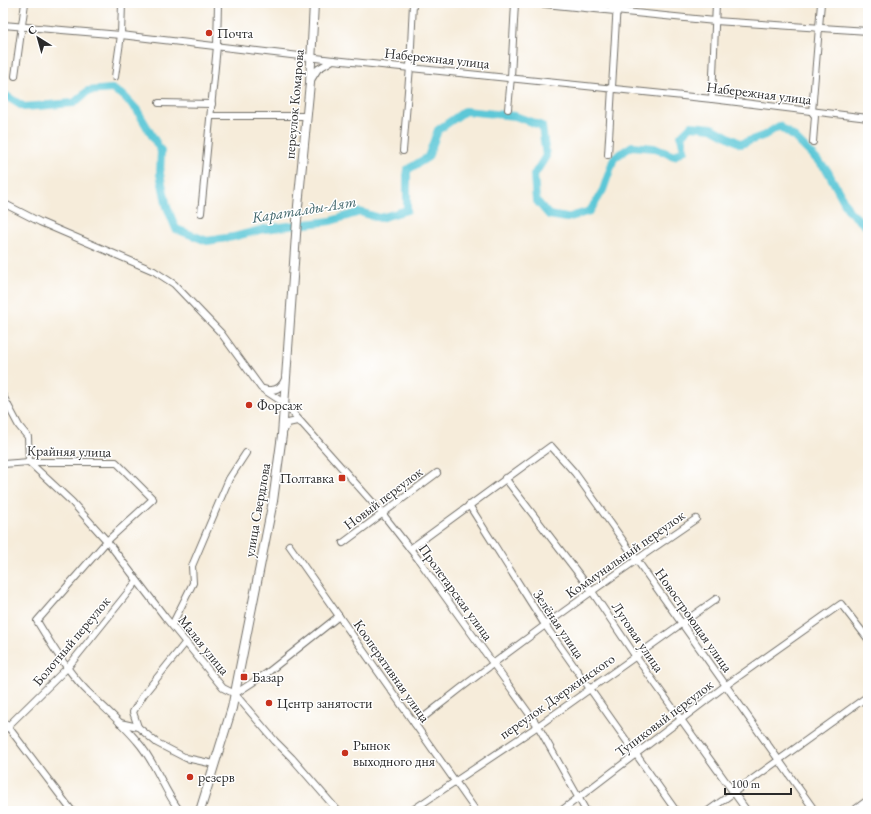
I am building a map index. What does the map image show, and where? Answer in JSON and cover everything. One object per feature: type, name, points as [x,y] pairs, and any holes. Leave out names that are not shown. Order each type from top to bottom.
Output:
[{"type":"main road","name":"переулок Комарова","points":[[298,206],[310,83],[314,3]]},
{"type":"main road","name":"улица Свердлова","points":[[200,811],[235,694],[273,501],[282,435],[298,206]]},
{"type":"street","points":[[15,76],[23,27],[25,3]]},
{"type":"street","points":[[115,77],[121,35],[122,3]]},
{"type":"street","points":[[201,213],[217,46],[218,3]]},
{"type":"street","points":[[403,151],[410,67],[412,3]]},
{"type":"street","points":[[508,109],[515,3]]},
{"type":"street","points":[[535,3],[715,21],[868,31]]},
{"type":"street","points":[[608,155],[618,3]]},
{"type":"street","points":[[712,99],[716,3]]},
{"type":"street","points":[[813,142],[815,116],[812,112],[821,3]]},
{"type":"street","name":"Набережная улица","points":[[3,25],[121,35],[333,60],[511,77],[613,90],[712,99],[868,118]]},
{"type":"street","points":[[310,83],[318,69],[333,60]]},
{"type":"street","points":[[159,103],[212,104]]},
{"type":"street","points":[[211,116],[306,116]]},
{"type":"street","points":[[3,203],[40,222],[154,271],[174,284],[221,333],[261,388],[275,390],[280,387],[286,376]]},
{"type":"street","name":"Пролетарская улица","points":[[261,388],[284,403],[382,513],[538,726],[586,811]]},
{"type":"street","points":[[3,396],[19,426],[28,437],[29,462]]},
{"type":"street","points":[[282,435],[284,427],[288,423],[297,421],[301,423]]},
{"type":"street","name":"Новостроющая улица","points":[[505,478],[551,446],[576,473],[725,686],[815,811]]},
{"type":"street","points":[[172,625],[193,583],[192,566],[229,479],[246,453]]},
{"type":"street","name":"Крайняя улица","points":[[3,464],[29,462],[116,462],[153,499],[107,541]]},
{"type":"street","name":"Малая улица","points":[[29,462],[72,502],[107,541],[137,581],[223,688],[235,694],[338,811]]},
{"type":"street","name":"Новый переулок","points":[[343,543],[437,473]]},
{"type":"street","points":[[410,550],[440,529],[505,478]]},
{"type":"street","name":"Луговая улица","points":[[505,478],[592,590],[636,656],[747,811]]},
{"type":"street","name":"Зелёная улица","points":[[469,505],[544,626],[676,811]]},
{"type":"street","name":"Коммунальный переулок","points":[[415,724],[493,663],[592,590],[696,519]]},
{"type":"street","points":[[107,541],[37,621],[56,652],[84,687],[138,742],[160,774],[170,798],[180,811]]},
{"type":"street","name":"Кооперативная улица","points":[[289,545],[476,811]]},
{"type":"street","name":"Болотный переулок","points":[[6,729],[68,667],[137,581]]},
{"type":"street","name":"переулок Дзержинского","points":[[411,811],[538,726],[716,599]]},
{"type":"street","name":"Тупиковый переулок","points":[[561,811],[635,753],[682,721],[725,686],[841,604],[868,639]]},
{"type":"street","points":[[235,694],[267,673],[339,616]]},
{"type":"street","points":[[138,727],[133,712],[144,694],[186,642]]},
{"type":"street","points":[[708,811],[868,696]]},
{"type":"street","points":[[3,720],[6,729],[72,811]]},
{"type":"street","points":[[119,722],[138,727],[157,743],[186,758],[214,764]]},
{"type":"street","points":[[853,811],[868,800]]},
{"type":"waterway","name":"Караталды-Аят","points":[[3,94],[24,107],[74,103],[88,91],[112,89],[124,96],[137,110],[161,151],[160,174],[167,207],[176,229],[207,241],[233,237],[264,229],[331,221],[360,212],[380,218],[407,210],[407,170],[428,157],[438,130],[465,111],[515,116],[542,126],[546,156],[534,175],[536,200],[549,215],[567,218],[590,211],[603,190],[614,158],[632,146],[654,148],[674,156],[684,150],[681,136],[691,126],[712,128],[741,144],[765,135],[779,126],[793,136],[827,170],[849,211],[868,228]]},
{"type":"place","name":"Почта","points":[[209,33]]},
{"type":"place","name":"Форсаж","points":[[249,405]]},
{"type":"place","name":"Полтавка","points":[[342,478]]},
{"type":"place","name":"Базар","points":[[244,677]]},
{"type":"place","name":"Центр занятости","points":[[269,703]]},
{"type":"place","name":"Рынок выходного дня","points":[[345,753]]},
{"type":"place","name":"резерв","points":[[190,777]]}]
